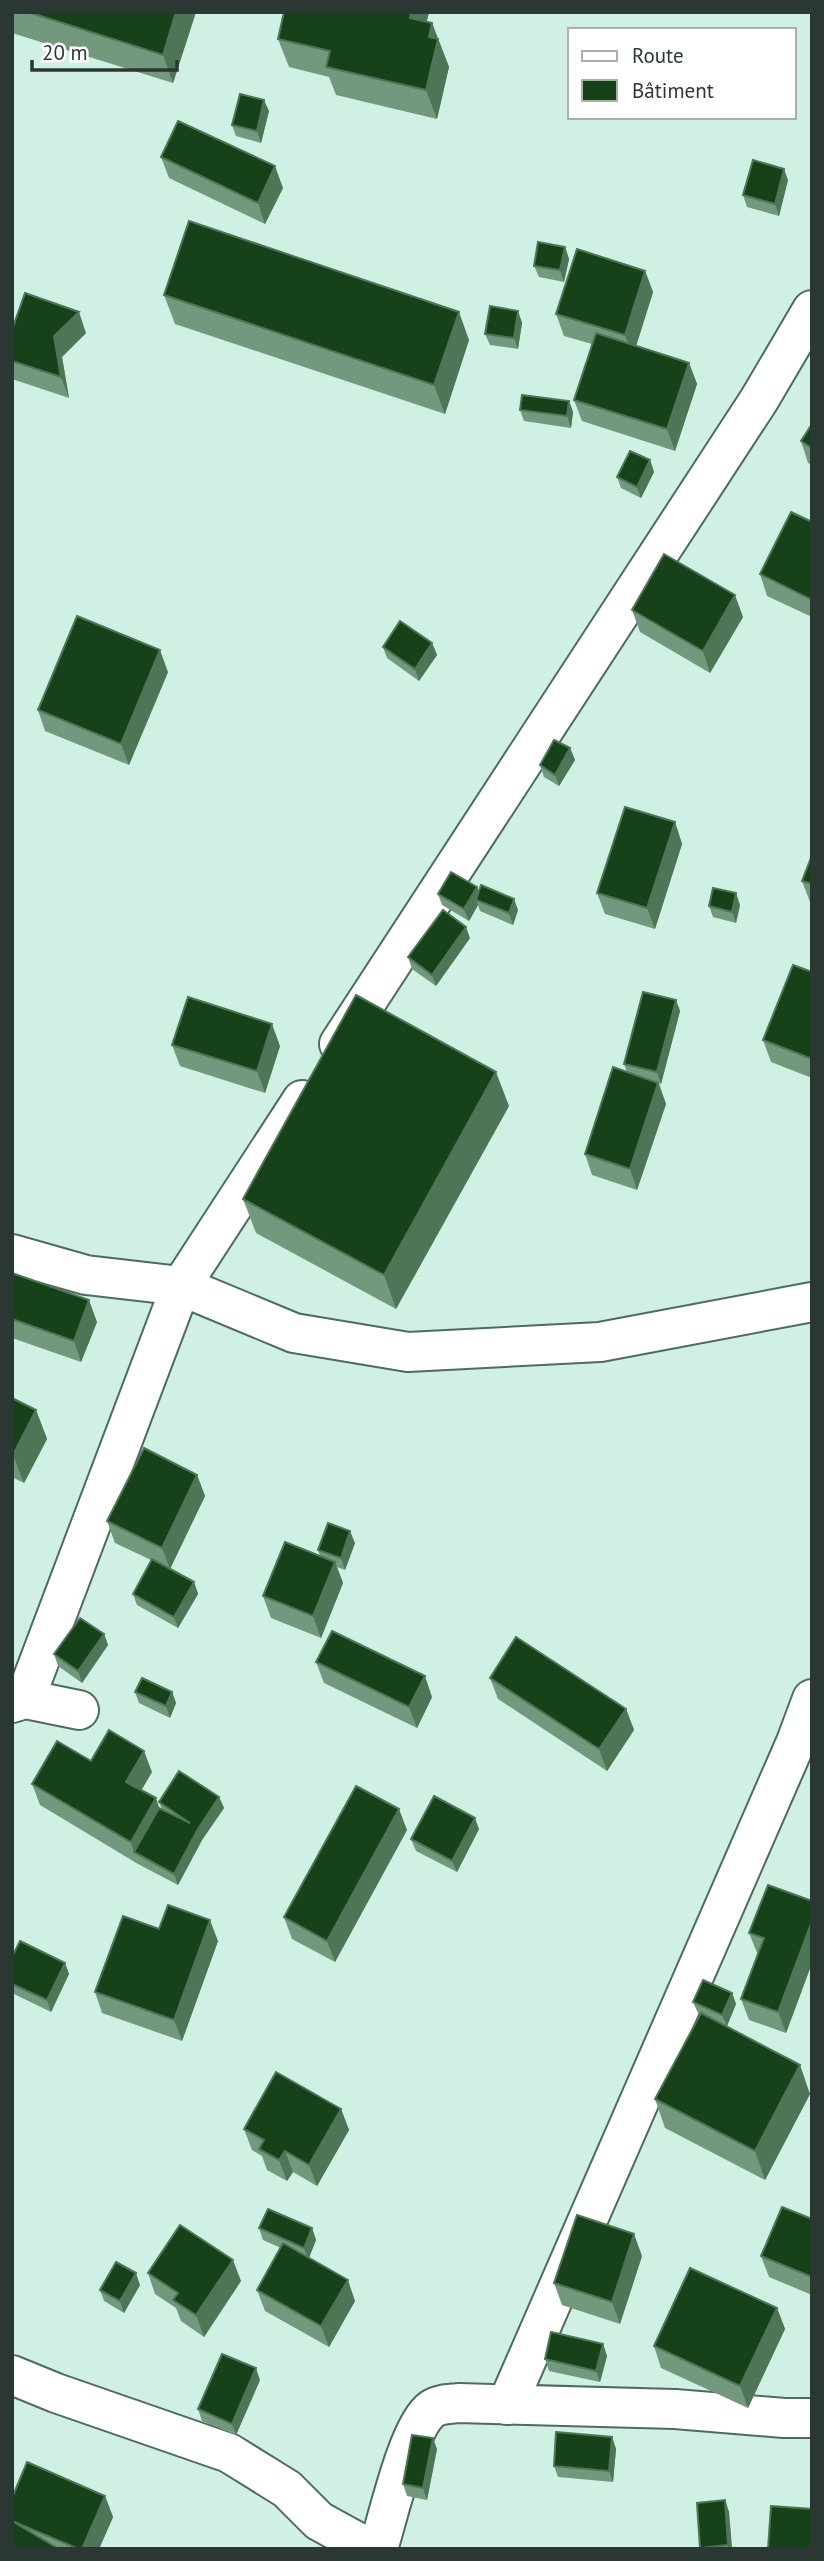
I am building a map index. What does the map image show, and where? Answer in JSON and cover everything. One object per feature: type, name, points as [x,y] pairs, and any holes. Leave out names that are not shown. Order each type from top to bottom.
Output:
[{"type":"street","points":[[79,1710],[19,1701],[181,1286],[760,400],[812,310]]},
{"type":"street","points":[[12,1254],[86,1275],[181,1286],[293,1333],[408,1352],[600,1342],[812,1302]]},
{"type":"street","points":[[507,2404],[804,1745],[812,1699]]},
{"type":"street","points":[[12,2375],[229,2453],[287,2489],[319,2521],[370,2549]]},
{"type":"street","points":[[378,2549],[415,2433],[427,2413],[435,2406],[458,2403],[675,2409],[812,2418]]},
{"type":"building","points":[[28,12],[176,12],[163,55]]},
{"type":"building","points":[[284,12],[411,12],[410,18],[432,23],[429,37],[438,39],[426,90],[326,67],[330,51],[278,39]]},
{"type":"building","points":[[240,94],[264,100],[257,131],[232,125]]},
{"type":"building","points":[[178,121],[275,166],[258,203],[161,157]]},
{"type":"building","points":[[753,160],[784,169],[775,204],[743,195]]},
{"type":"building","points":[[189,221],[459,312],[434,385],[164,295]]},
{"type":"building","points":[[538,242],[565,247],[560,270],[534,266]]},
{"type":"building","points":[[577,249],[645,271],[625,335],[556,314]]},
{"type":"building","points":[[25,293],[79,312],[54,336],[61,377],[12,361],[12,330]]},
{"type":"building","points":[[490,306],[518,311],[514,338],[485,334]]},
{"type":"building","points":[[596,333],[689,363],[667,429],[574,400]]},
{"type":"building","points":[[522,395],[569,401],[567,416],[520,410]]},
{"type":"building","points":[[812,424],[812,448],[801,441]]},
{"type":"building","points":[[630,451],[650,460],[637,487],[617,477]]},
{"type":"building","points":[[791,512],[812,522],[812,600],[760,574]]},
{"type":"building","points":[[664,554],[735,595],[703,651],[632,610]]},
{"type":"building","points":[[77,616],[160,650],[121,744],[38,710]]},
{"type":"building","points":[[400,621],[432,643],[415,669],[383,647]]},
{"type":"building","points":[[554,740],[570,748],[555,775],[540,765]]},
{"type":"building","points":[[625,807],[675,822],[647,908],[597,893]]},
{"type":"building","points":[[812,855],[812,884],[802,881]]},
{"type":"building","points":[[451,872],[477,887],[464,909],[438,894]]},
{"type":"building","points":[[481,885],[514,899],[509,913],[476,900]]},
{"type":"building","points":[[713,888],[736,893],[732,912],[709,906]]},
{"type":"building","points":[[443,910],[466,927],[432,975],[408,957]]},
{"type":"building","points":[[793,965],[812,972],[812,1059],[763,1040]]},
{"type":"building","points":[[643,992],[676,1000],[657,1072],[624,1064]]},
{"type":"building","points":[[356,995],[496,1072],[384,1275],[243,1199]]},
{"type":"building","points":[[188,997],[272,1024],[257,1071],[172,1045]]},
{"type":"building","points":[[613,1067],[658,1083],[630,1169],[585,1154]]},
{"type":"building","points":[[12,1273],[89,1300],[74,1341],[12,1319]]},
{"type":"building","points":[[12,1398],[36,1410],[13,1455],[12,1454]]},
{"type":"building","points":[[144,1448],[197,1475],[162,1548],[107,1521]]},
{"type":"building","points":[[328,1523],[350,1531],[341,1558],[318,1550]]},
{"type":"building","points":[[285,1542],[335,1562],[313,1616],[263,1596]]},
{"type":"building","points":[[152,1559],[194,1582],[174,1617],[133,1594]]},
{"type":"building","points":[[80,1618],[104,1634],[78,1671],[54,1654]]},
{"type":"building","points":[[332,1631],[425,1676],[409,1707],[316,1662]]},
{"type":"building","points":[[516,1637],[626,1709],[599,1749],[490,1678]]},
{"type":"building","points":[[142,1678],[172,1692],[166,1706],[135,1692]]},
{"type":"building","points":[[109,1730],[144,1751],[126,1782],[156,1798],[131,1842],[32,1784],[57,1741],[91,1761]]},
{"type":"building","points":[[179,1771],[219,1797],[174,1874],[134,1852],[159,1808],[190,1823],[159,1802]]},
{"type":"building","points":[[356,1786],[399,1809],[327,1941],[284,1917]]},
{"type":"building","points":[[434,1796],[475,1818],[452,1861],[411,1839]]},
{"type":"building","points":[[768,1885],[812,1901],[812,1921],[778,2012],[741,1999],[764,1938],[749,1933]]},
{"type":"building","points":[[168,1905],[210,1920],[174,2020],[95,1992],[123,1916],[159,1929]]},
{"type":"building","points":[[20,1941],[65,1963],[47,2000],[12,1984],[12,1957]]},
{"type":"building","points":[[703,1980],[732,1993],[722,2015],[693,2002]]},
{"type":"building","points":[[701,2013],[800,2065],[755,2151],[655,2099]]},
{"type":"building","points":[[276,2072],[341,2109],[309,2165],[285,2151],[279,2160],[259,2149],[264,2140],[244,2129]]},
{"type":"building","points":[[782,2207],[812,2219],[812,2277],[761,2256]]},
{"type":"building","points":[[268,2209],[312,2228],[304,2248],[259,2228]]},
{"type":"building","points":[[577,2215],[634,2234],[612,2302],[554,2283]]},
{"type":"building","points":[[180,2225],[233,2260],[196,2315],[173,2300],[178,2293],[148,2273]]},
{"type":"building","points":[[283,2243],[348,2280],[321,2326],[257,2290]]},
{"type":"building","points":[[116,2262],[136,2273],[120,2301],[100,2290]]},
{"type":"building","points":[[690,2268],[777,2308],[740,2386],[654,2346]]},
{"type":"building","points":[[551,2332],[603,2344],[596,2371],[545,2359]]},
{"type":"building","points":[[222,2354],[256,2368],[232,2424],[198,2409]]},
{"type":"building","points":[[556,2432],[612,2437],[609,2471],[554,2466]]},
{"type":"building","points":[[412,2435],[433,2438],[423,2488],[403,2484]]},
{"type":"building","points":[[27,2462],[105,2496],[82,2549],[12,2521],[12,2498]]},
{"type":"building","points":[[725,2500],[728,2545],[700,2548],[697,2503]]},
{"type":"building","points":[[771,2506],[812,2509],[812,2549],[768,2549]]},
{"type":"building","points":[[12,2521],[59,2549],[12,2549]]}]
